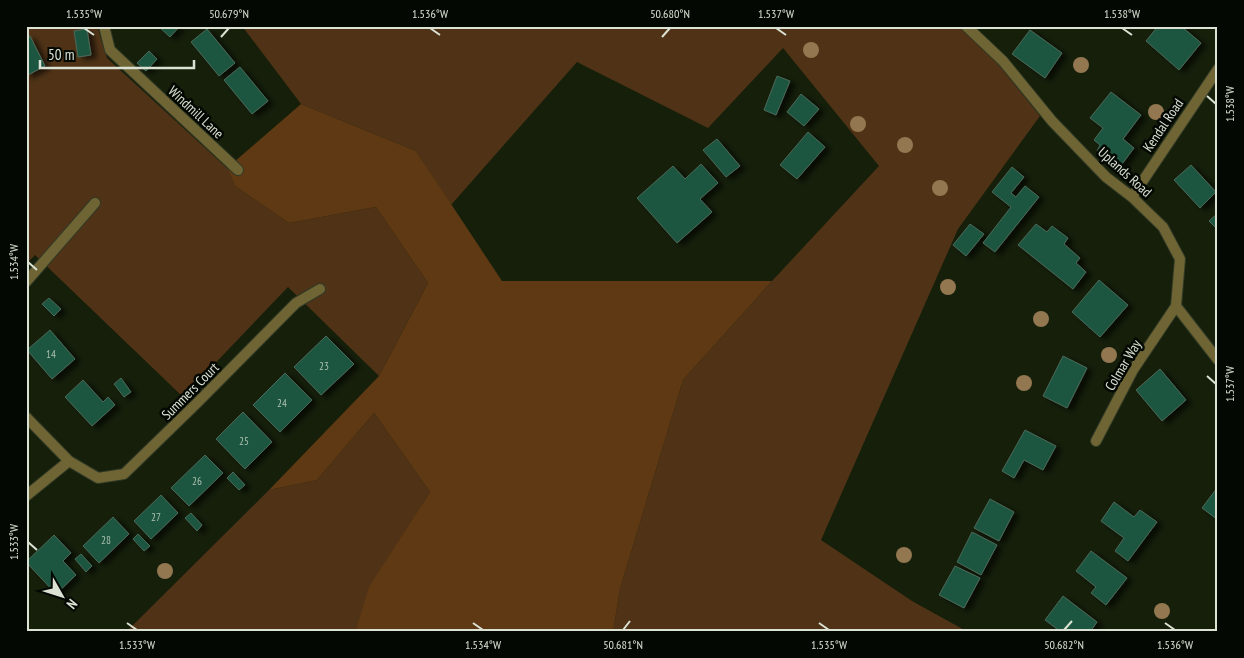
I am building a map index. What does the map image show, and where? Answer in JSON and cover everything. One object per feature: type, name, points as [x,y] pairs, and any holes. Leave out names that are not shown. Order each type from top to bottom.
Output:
[{"type":"street","name":"Windmill Lane","points":[[104,26],[110,50],[238,170]]},
{"type":"street","name":"Uplands Road","points":[[966,26],[1003,61],[1052,121],[1099,170],[1163,226],[1180,259],[1176,306]]},
{"type":"street","name":"Kendal Road","points":[[1132,197],[1218,68]]},
{"type":"street","points":[[26,282],[96,204]]},
{"type":"street","name":"Summers Court","points":[[26,416],[69,461],[98,478],[124,474],[296,303],[320,289]]},
{"type":"street","points":[[1176,306],[1218,360]]},
{"type":"street","name":"Colmar Way","points":[[1096,441],[1134,370],[1176,306]]},
{"type":"street","points":[[26,496],[69,461]]},
{"type":"shaded area","points":[[26,26],[97,26],[107,58],[227,168],[235,186],[289,223],[376,207],[428,283],[379,376],[288,287],[183,397],[35,255],[26,264]]},
{"type":"shaded area","points":[[242,26],[958,26],[998,64],[1040,116],[958,229],[821,540],[912,601],[968,632],[613,632],[620,589],[683,380],[879,166],[783,48],[708,128],[577,62],[451,205],[416,151],[301,104]]},
{"type":"shaded area","points":[[301,104],[416,151],[502,281],[772,281],[683,380],[620,589],[613,632],[355,632],[369,587],[430,492],[374,413],[317,480],[269,490],[379,376],[428,283],[376,207],[289,223],[235,186],[227,168]]},
{"type":"shaded area","points":[[374,413],[430,492],[370,587],[355,632],[126,632],[269,490],[317,480]]},
{"type":"building","points":[[158,26],[180,26],[170,37]]},
{"type":"building","points":[[1158,26],[1181,26],[1201,43],[1179,70],[1146,41]]},
{"type":"building","points":[[87,29],[91,55],[78,57],[74,31]]},
{"type":"building","points":[[207,29],[235,63],[219,76],[191,42]]},
{"type":"building","points":[[1030,30],[1062,53],[1045,78],[1012,54]]},
{"type":"building","points":[[30,36],[45,66],[26,76],[26,37]]},
{"type":"building","points":[[149,51],[157,59],[146,71],[137,63]]},
{"type":"building","points":[[240,67],[268,101],[252,114],[224,80]]},
{"type":"building","points":[[777,76],[790,81],[776,115],[764,110]]},
{"type":"building","points":[[1111,92],[1141,115],[1123,139],[1134,148],[1119,168],[1097,151],[1100,145],[1094,140],[1103,128],[1090,118]]},
{"type":"building","points":[[801,94],[819,109],[804,126],[787,112]]},
{"type":"building","points":[[808,132],[825,147],[797,179],[780,165]]},
{"type":"building","points":[[717,139],[740,166],[726,177],[703,150]]},
{"type":"building","points":[[701,164],[718,183],[700,199],[712,212],[677,243],[637,198],[673,166],[685,179]]},
{"type":"building","points":[[1191,165],[1216,192],[1200,208],[1174,180]]},
{"type":"building","points":[[1012,167],[1024,177],[1011,193],[1016,197],[1025,186],[1039,197],[995,252],[983,243],[1011,207],[992,192]]},
{"type":"building","points":[[1218,213],[1218,230],[1209,221]]},
{"type":"building","points":[[970,224],[984,234],[966,256],[953,245]]},
{"type":"building","points":[[1036,224],[1047,232],[1052,226],[1068,238],[1064,244],[1080,258],[1076,263],[1086,272],[1073,289],[1018,245]]},
{"type":"building","points":[[1099,280],[1128,305],[1100,337],[1072,312]]},
{"type":"building","points":[[49,298],[61,309],[54,316],[42,304]]},
{"type":"building","points":[[50,330],[75,359],[52,379],[27,350]]},
{"type":"building","points":[[326,336],[354,364],[321,395],[294,367]]},
{"type":"building","points":[[1063,356],[1087,368],[1067,408],[1043,396]]},
{"type":"building","points":[[1160,369],[1186,400],[1162,421],[1136,390]]},
{"type":"building","points":[[285,373],[312,400],[280,432],[253,405]]},
{"type":"building","points":[[121,378],[131,392],[124,397],[114,384]]},
{"type":"building","points":[[83,380],[103,402],[108,397],[115,405],[92,426],[65,397]]},
{"type":"building","points":[[243,412],[272,442],[245,469],[216,439]]},
{"type":"building","points":[[1025,430],[1056,446],[1043,470],[1024,460],[1014,478],[1002,471]]},
{"type":"building","points":[[205,455],[223,473],[189,506],[171,488]]},
{"type":"building","points":[[233,472],[245,485],[239,490],[227,478]]},
{"type":"building","points":[[1218,488],[1218,520],[1202,508]]},
{"type":"building","points":[[161,495],[178,513],[151,539],[134,521]]},
{"type":"building","points":[[990,499],[1014,512],[999,541],[974,528]]},
{"type":"building","points":[[1114,502],[1134,517],[1140,510],[1157,522],[1128,561],[1115,551],[1124,538],[1101,521]]},
{"type":"building","points":[[191,513],[202,525],[197,531],[185,518]]},
{"type":"building","points":[[113,517],[129,534],[99,563],[83,546]]},
{"type":"building","points":[[972,532],[997,545],[981,575],[957,562]]},
{"type":"building","points":[[138,534],[150,546],[144,551],[133,539]]},
{"type":"building","points":[[54,535],[71,553],[63,561],[76,575],[56,594],[26,562]]},
{"type":"building","points":[[1091,551],[1127,578],[1106,605],[1091,593],[1096,587],[1076,571]]},
{"type":"building","points":[[81,554],[92,566],[86,572],[75,559]]},
{"type":"building","points":[[955,566],[980,578],[964,608],[939,595]]},
{"type":"building","points":[[1063,596],[1097,622],[1090,632],[1061,632],[1045,620]]}]
